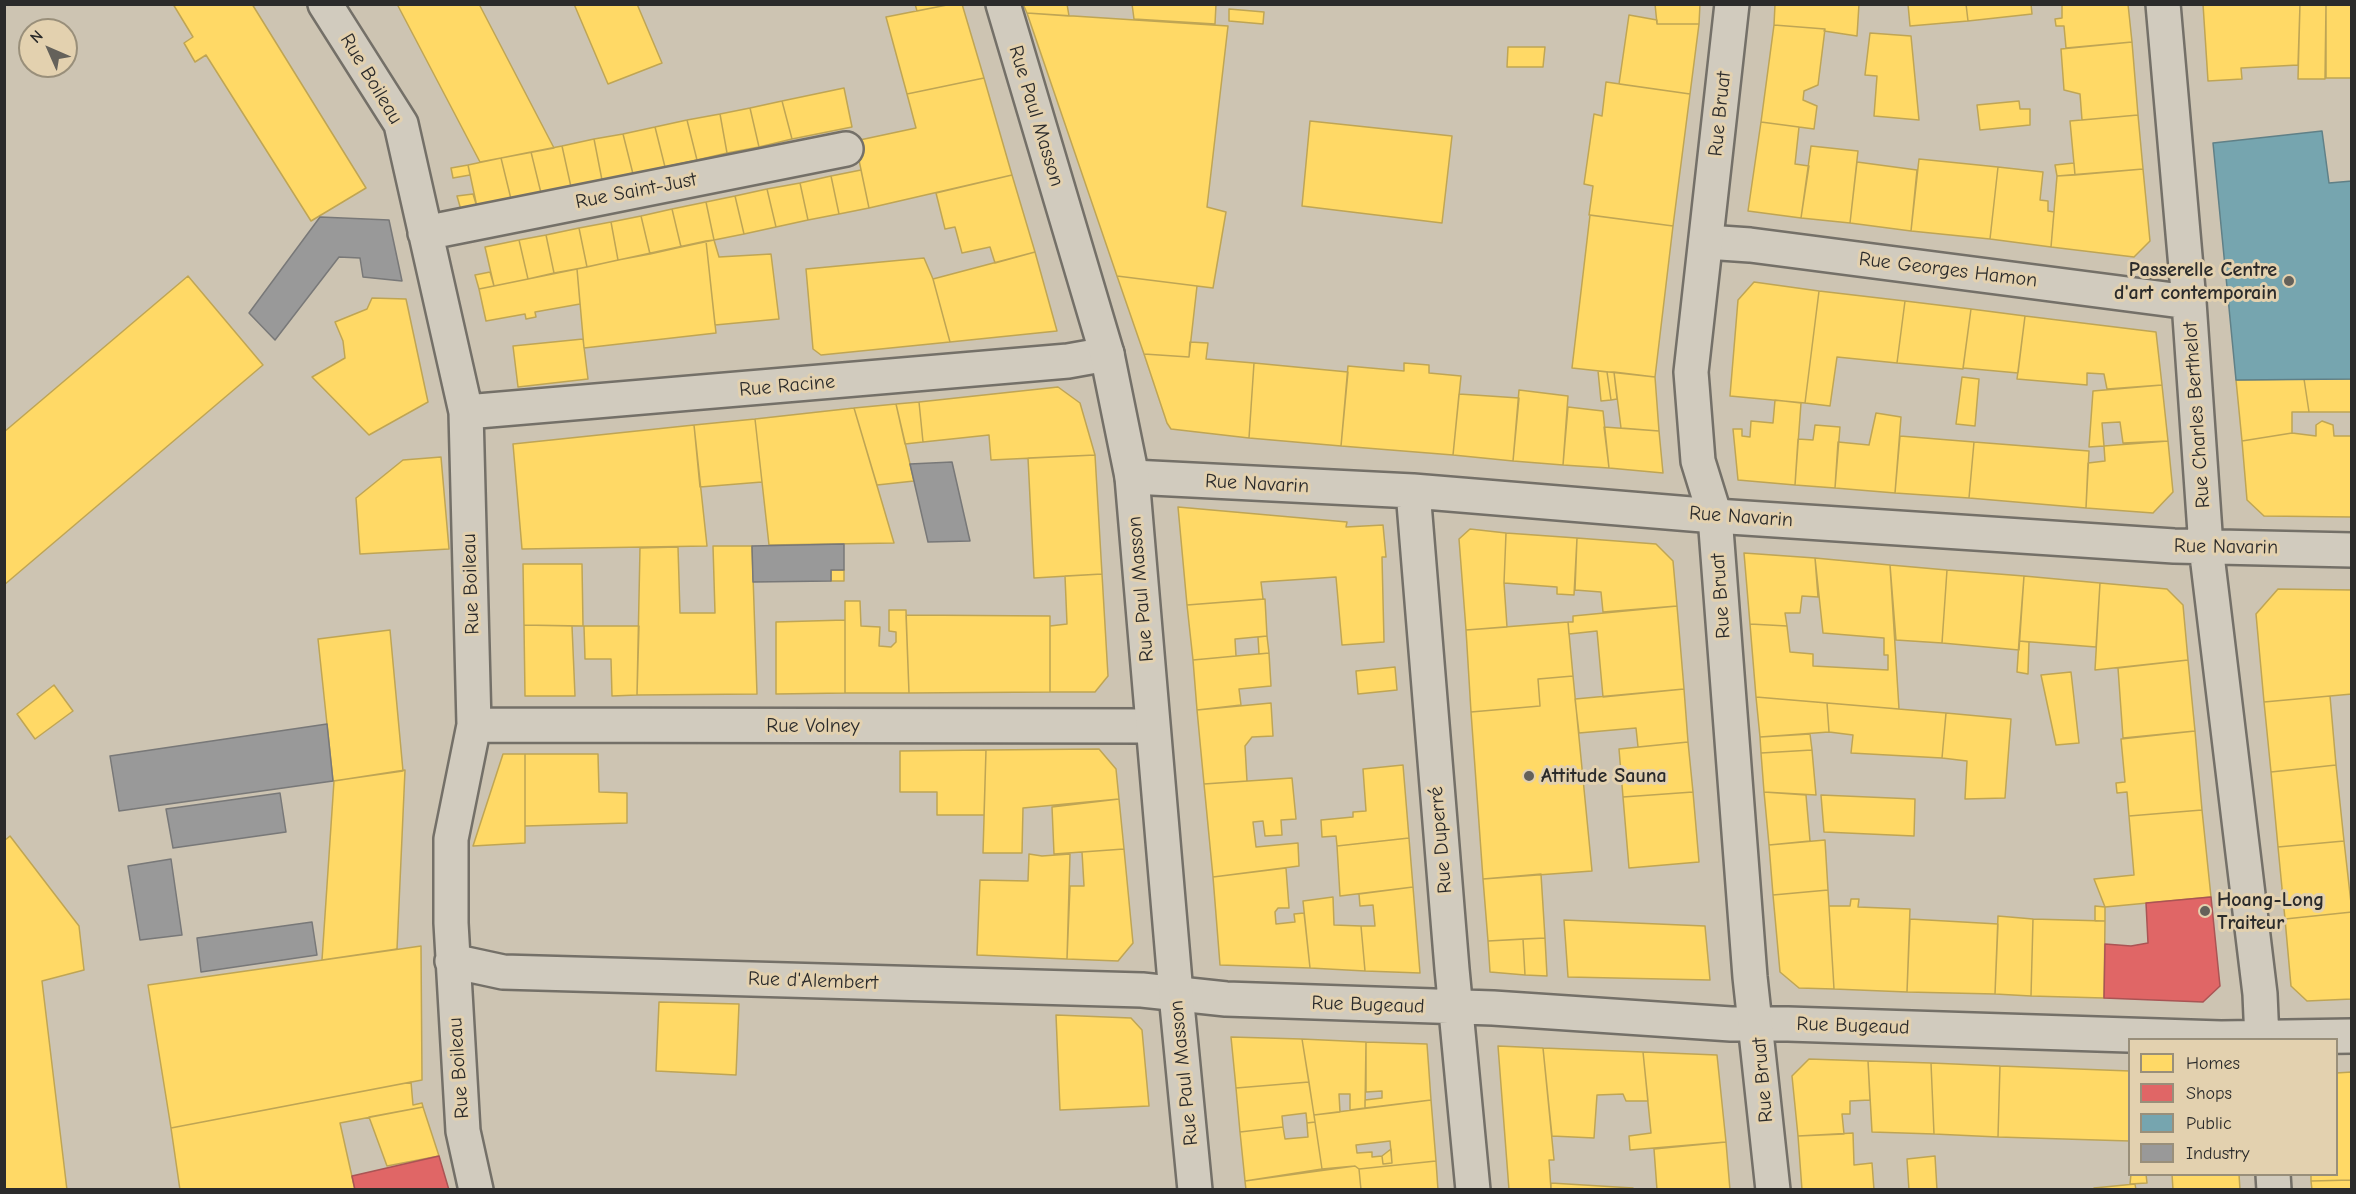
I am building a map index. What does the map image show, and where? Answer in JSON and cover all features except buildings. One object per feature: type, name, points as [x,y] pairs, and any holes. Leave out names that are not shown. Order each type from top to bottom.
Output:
[{"type":"street","name":"Rue Boileau","points":[[325,4],[401,124],[466,412],[474,725],[451,839],[452,960],[464,1131],[476,1190]]},
{"type":"street","name":"Rue Paul Masson","points":[[1003,4],[1107,354],[1132,477],[1152,726],[1195,1190]]},
{"type":"street","name":"Rue Bruat","points":[[1732,4],[1691,372],[1698,461],[1715,516],[1750,978],[1757,1024],[1773,1190]]},
{"type":"street","name":"Rue Charles Berthelot","points":[[2163,4],[2189,302],[2206,547],[2260,994],[2262,1038]]},
{"type":"street","name":"Rue Saint-Just","points":[[425,233],[846,149]]},
{"type":"street","name":"Rue Georges Hamon","points":[[1706,242],[1750,245],[2189,302]]},
{"type":"street","name":"Rue Racine","points":[[466,412],[1068,361],[1107,354]]},
{"type":"street","name":"Rue Navarin","points":[[1132,477],[1413,491],[1715,516],[2206,547],[2352,550]]},
{"type":"street","name":"Rue Duperré","points":[[1413,491],[1473,1190]]},
{"type":"street","name":"Rue Volney","points":[[474,725],[1152,726]]},
{"type":"street","name":"Rue d'Alembert","points":[[452,960],[504,972],[1142,990],[1176,994]]},
{"type":"street","name":"Rue Bugeaud","points":[[1176,994],[1226,999],[1456,1007],[1757,1024],[2228,1038]]},
{"type":"street","name":"Rue Bugeaud","points":[[2292,1038],[2352,1036]]},
{"type":"place","name":"Passerelle Centre d'art contemporain","points":[[2289,281]]},
{"type":"place","name":"Attitude Sauna","points":[[1529,776]]},
{"type":"place","name":"Hoang-Long Traiteur","points":[[2205,911]]}]
